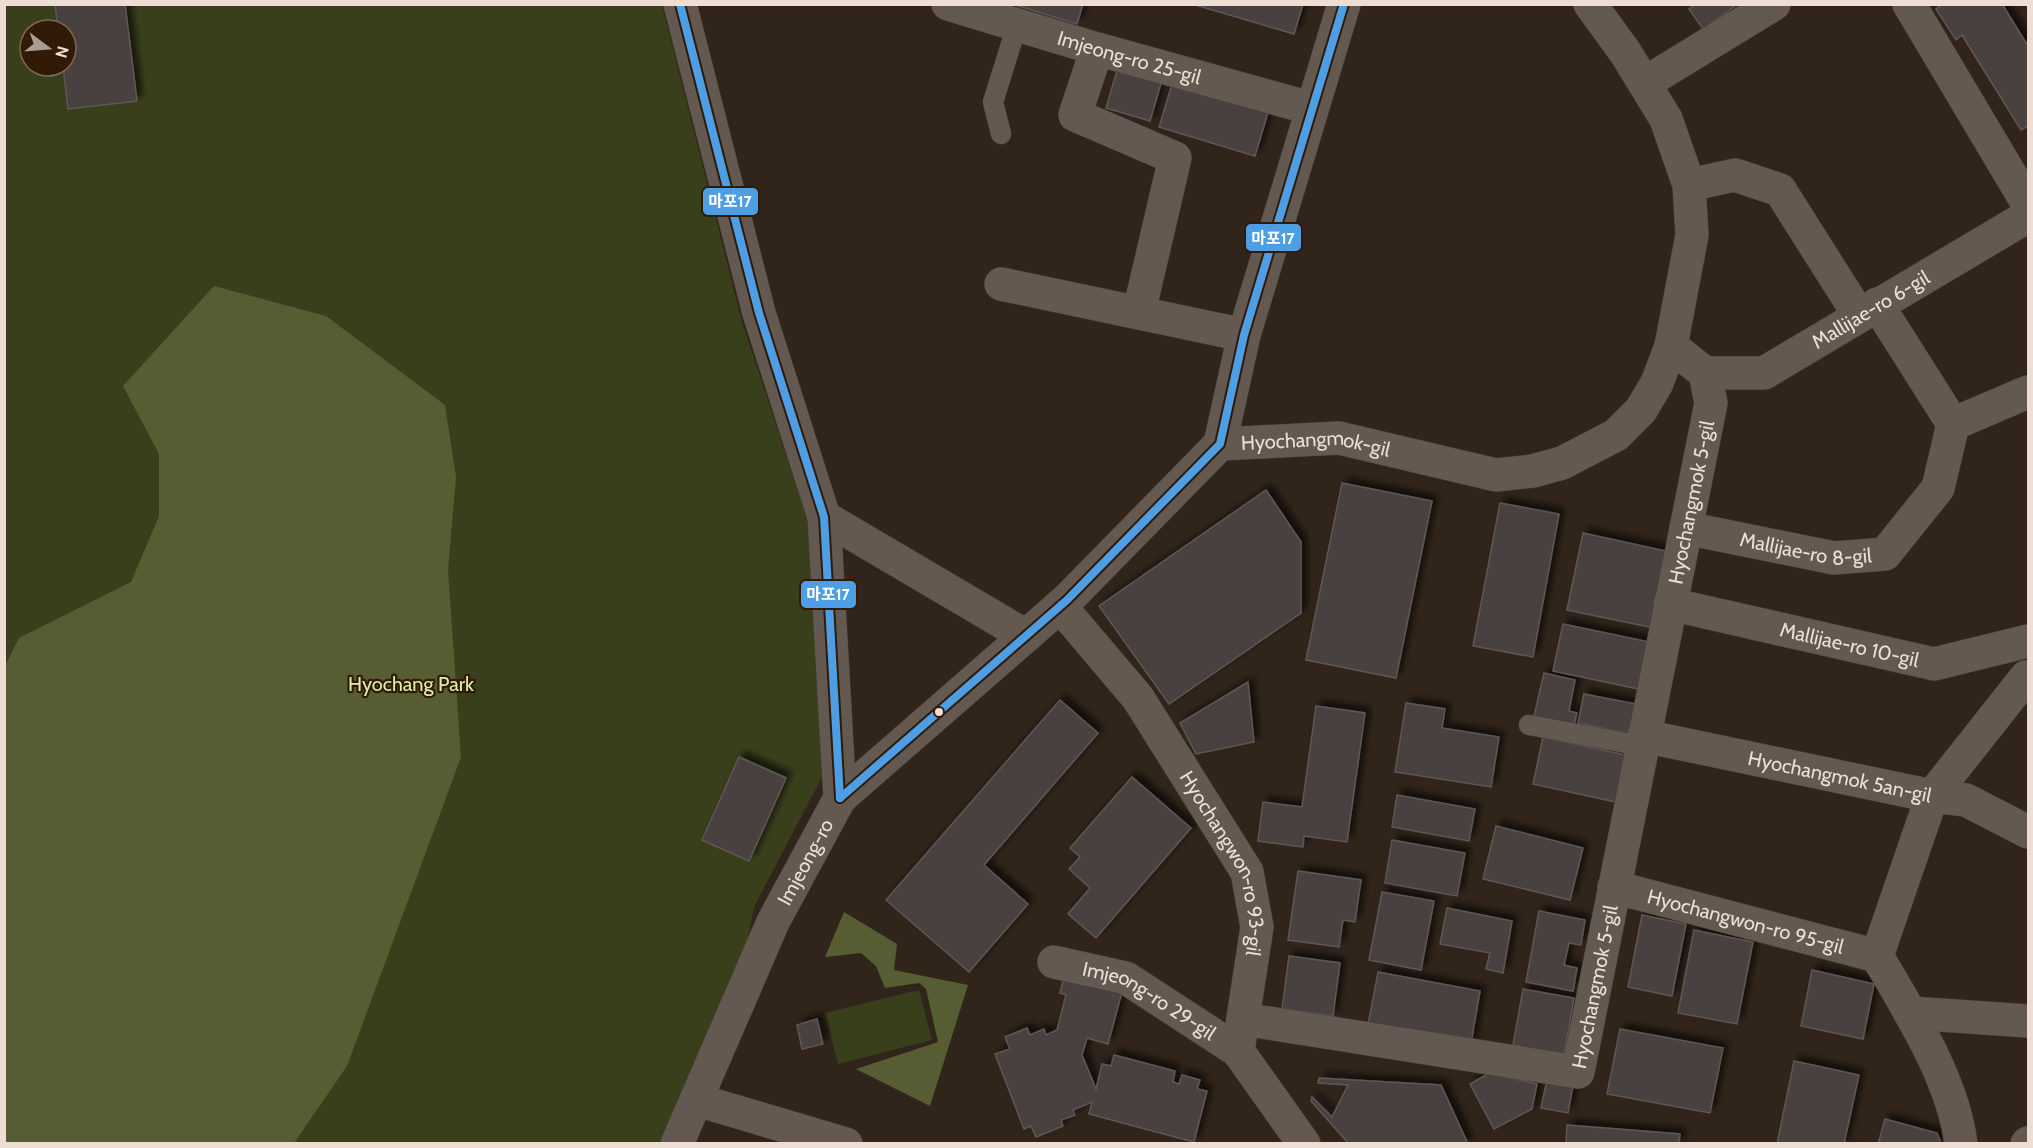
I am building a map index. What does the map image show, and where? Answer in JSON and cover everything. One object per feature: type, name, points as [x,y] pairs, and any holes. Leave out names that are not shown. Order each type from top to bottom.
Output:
[{"type":"street","name":"Imjeong-ro","points":[[677,1143],[773,922],[840,798],[824,517],[759,313],[680,4]]},
{"type":"street","name":"Imjeong-ro 25-gil","points":[[948,4],[1097,49],[1310,108]]},
{"type":"street","points":[[1220,444],[1244,335],[1310,108],[1326,68],[1344,4]]},
{"type":"street","name":"Hyochangmok-gil","points":[[840,798],[1060,606],[1220,444],[1339,438],[1496,475],[1533,471],[1562,463],[1616,435],[1641,410],[1658,383],[1671,346],[1692,235],[1689,185],[1666,119],[1645,83],[1590,4]]},
{"type":"street","points":[[1645,83],[1774,4]]},
{"type":"street","points":[[1910,4],[2028,204]]},
{"type":"street","points":[[1097,49],[1075,115],[1175,158],[1139,312]]},
{"type":"street","points":[[1689,185],[1735,175],[1780,190],[1953,424],[2028,392]]},
{"type":"street","name":"Mallijae-ro 6-gil","points":[[1705,373],[1764,373],[1868,309],[2028,216]]},
{"type":"street","points":[[1001,284],[1244,335]]},
{"type":"street","points":[[1671,346],[1705,373]]},
{"type":"street","name":"Hyochangmok 5-gil","points":[[1243,1019],[1578,1072],[1711,403],[1705,373]]},
{"type":"street","name":"Mallijae-ro 8-gil","points":[[1686,528],[1834,558],[1885,554],[1938,488],[1953,424]]},
{"type":"street","points":[[824,517],[1026,636]]},
{"type":"street","name":"Mallijae-ro 10-gil","points":[[1670,604],[1934,664],[2028,641]]},
{"type":"street","name":"Hyochangwon-ro 93-gil","points":[[1060,606],[1138,698],[1247,872],[1257,927],[1238,1051]]},
{"type":"street","points":[[1934,664],[2027,678]]},
{"type":"street","points":[[1962,1143],[1959,1123],[1922,1032],[1876,956],[1932,796],[2027,678]]},
{"type":"street","name":"Hyochangmok 5an-gil","points":[[1643,741],[1932,796],[1965,800],[2028,832]]},
{"type":"street","name":"Hyochangwon-ro 95-gil","points":[[1614,887],[1876,956]]},
{"type":"street","name":"Imjeong-ro 29-gil","points":[[1054,962],[1125,978],[1238,1051]]},
{"type":"street","points":[[1911,1013],[2028,1021]]},
{"type":"street","points":[[1238,1051],[1304,1143]]},
{"type":"street","points":[[697,1100],[846,1143]]},
{"type":"lane","points":[[1001,134],[993,102],[1017,25]]},
{"type":"lane","points":[[1529,725],[1643,741]]},
{"type":"green space","name":"Hyochang Park","points":[[5,5],[662,5],[742,322],[807,518],[826,769],[754,907],[738,995],[668,1143],[5,1143]]},
{"type":"green space","points":[[214,286],[326,316],[445,405],[456,477],[448,570],[461,757],[347,1066],[294,1143],[5,1143],[5,666],[19,638],[131,582],[159,516],[159,454],[123,386]]},
{"type":"green space","points":[[844,912],[897,944],[894,970],[968,985],[930,1106],[856,1069],[938,1042],[926,989],[919,983],[885,988],[876,966],[861,953],[825,957]]},
{"type":"green space","points":[[919,990],[932,1040],[838,1064],[825,1013]]},
{"type":"building","points":[[55,4],[125,4],[137,101],[68,109],[64,78],[78,78],[78,18],[57,18]]},
{"type":"building","points":[[1012,4],[1083,4],[1077,24]]},
{"type":"building","points":[[1192,4],[1303,4],[1294,34]]},
{"type":"building","points":[[1696,4],[1738,4],[1703,29],[1689,9]]},
{"type":"building","points":[[1943,4],[2002,4],[2028,46],[2028,126],[2021,130],[1962,35],[1956,40],[1936,9]]},
{"type":"building","points":[[1118,67],[1162,80],[1150,121],[1106,108]]},
{"type":"building","points":[[1173,81],[1269,109],[1255,156],[1159,127]]},
{"type":"building","points":[[1342,483],[1432,501],[1396,678],[1306,660]]},
{"type":"building","points":[[1266,490],[1301,542],[1301,613],[1169,704],[1099,606]]},
{"type":"building","points":[[1500,503],[1559,514],[1533,657],[1473,646]]},
{"type":"building","points":[[1583,533],[1675,553],[1659,629],[1567,610]]},
{"type":"building","points":[[1563,624],[1654,643],[1643,690],[1553,671]]},
{"type":"building","points":[[1544,673],[1575,680],[1569,711],[1577,713],[1574,725],[1534,716]]},
{"type":"building","points":[[1248,682],[1254,742],[1196,754],[1180,723]]},
{"type":"building","points":[[1584,694],[1636,704],[1630,734],[1578,723]]},
{"type":"building","points":[[1060,700],[1098,733],[984,865],[1028,904],[969,972],[886,900]]},
{"type":"building","points":[[1406,703],[1445,709],[1442,728],[1499,737],[1491,787],[1395,772]]},
{"type":"building","points":[[1316,706],[1365,713],[1347,842],[1304,836],[1303,847],[1258,841],[1263,802],[1302,807]]},
{"type":"building","points":[[1543,737],[1635,757],[1625,804],[1533,784]]},
{"type":"building","points":[[739,757],[786,778],[749,861],[702,840]]},
{"type":"building","points":[[1132,777],[1191,828],[1096,938],[1068,914],[1090,888],[1069,869],[1080,857],[1070,848]]},
{"type":"building","points":[[1397,795],[1475,809],[1469,841],[1392,827]]},
{"type":"building","points":[[1496,826],[1583,848],[1570,900],[1483,879]]},
{"type":"building","points":[[1392,840],[1465,853],[1457,896],[1385,883]]},
{"type":"building","points":[[1298,871],[1361,880],[1355,922],[1343,920],[1339,947],[1288,940]]},
{"type":"building","points":[[1382,892],[1434,901],[1421,970],[1369,960]]},
{"type":"building","points":[[1447,908],[1512,921],[1503,973],[1486,969],[1490,953],[1440,944]]},
{"type":"building","points":[[1539,911],[1585,920],[1581,945],[1569,943],[1564,965],[1577,968],[1573,991],[1526,982]]},
{"type":"building","points":[[1642,915],[1686,924],[1672,996],[1628,987]]},
{"type":"building","points":[[1694,930],[1753,942],[1737,1024],[1678,1013]]},
{"type":"building","points":[[1289,956],[1340,963],[1333,1016],[1282,1009]]},
{"type":"building","points":[[1812,970],[1874,984],[1863,1039],[1801,1026]]},
{"type":"building","points":[[1378,972],[1480,991],[1470,1049],[1367,1030]]},
{"type":"building","points":[[1064,977],[1122,992],[1108,1044],[1087,1038],[1082,1055],[1096,1089],[1102,1064],[1111,1066],[1114,1055],[1175,1071],[1173,1082],[1179,1084],[1182,1075],[1200,1080],[1197,1089],[1207,1091],[1194,1142],[1089,1114],[1092,1102],[1073,1110],[1075,1115],[1061,1120],[1063,1126],[1036,1137],[1031,1126],[1024,1129],[995,1054],[1010,1049],[1005,1037],[1027,1028],[1030,1035],[1044,1029],[1046,1035],[1057,1030],[1066,995],[1060,993]]},
{"type":"building","points":[[1523,989],[1574,998],[1564,1055],[1513,1045]]},
{"type":"building","points":[[817,1019],[823,1044],[802,1049],[797,1025]]},
{"type":"building","points":[[1620,1029],[1723,1048],[1710,1113],[1607,1094]]},
{"type":"building","points":[[1794,1061],[1859,1075],[1844,1144],[1777,1144]]},
{"type":"building","points":[[1489,1073],[1537,1084],[1532,1109],[1494,1129],[1470,1084]]},
{"type":"building","points":[[1319,1078],[1441,1085],[1468,1144],[1349,1144],[1311,1101],[1312,1097],[1332,1117],[1348,1085],[1318,1083]]},
{"type":"building","points":[[1547,1080],[1573,1086],[1568,1113],[1541,1108]]},
{"type":"building","points":[[1885,1119],[1937,1133],[1941,1144],[1878,1144]]},
{"type":"building","points":[[1567,1125],[1680,1134],[1679,1144],[1566,1144]]},
{"type":"transit line","name":"마포17","points":[[680,4],[759,313],[824,517],[840,798]]},
{"type":"transit line","name":"마포17","points":[[840,798],[1067,600],[1220,444],[1244,335],[1344,4]]}]
